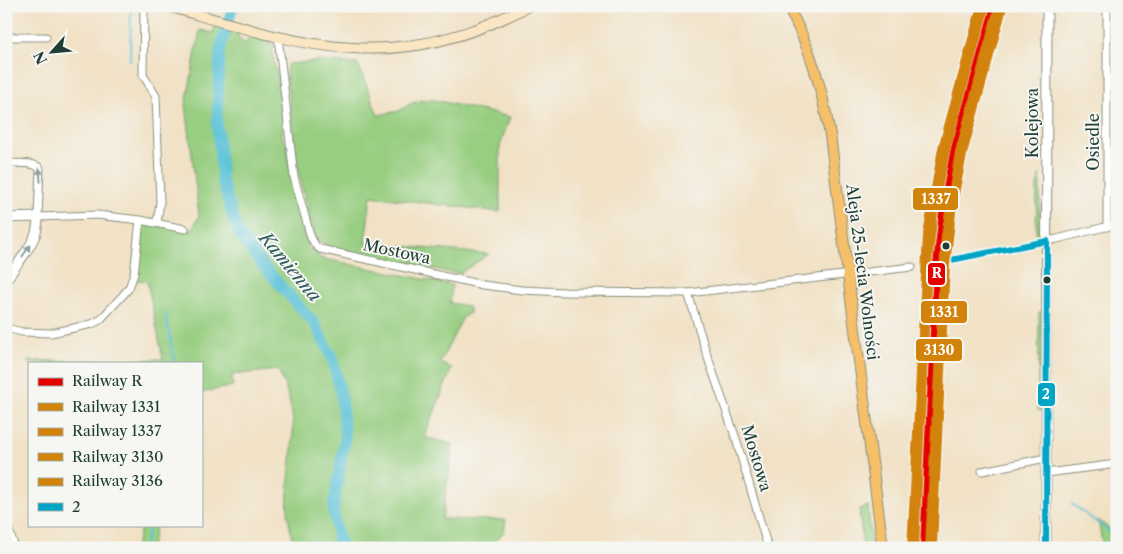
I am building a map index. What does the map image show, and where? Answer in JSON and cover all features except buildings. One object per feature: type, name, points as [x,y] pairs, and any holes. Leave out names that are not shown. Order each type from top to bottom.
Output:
[{"type":"main road","points":[[168,6],[278,36],[352,48],[415,45],[475,30],[528,6]]},
{"type":"main road","name":"Aleja 25-lecia Wolności","points":[[787,6],[807,46],[822,92],[849,275],[860,377],[883,548]]},
{"type":"street","points":[[144,6],[143,74],[156,96],[160,184],[157,223]]},
{"type":"street","name":"Kolejowa","points":[[1046,548],[1048,6]]},
{"type":"street","name":"Osiedle","points":[[1106,227],[1107,6]]},
{"type":"street","name":"Mostowa","points":[[278,36],[294,177],[311,238],[320,249],[502,288],[565,292],[688,293],[912,267]]},
{"type":"street","points":[[6,37],[46,37]]},
{"type":"street","points":[[1107,57],[1117,57]]},
{"type":"street","points":[[985,67],[966,126],[953,180],[946,229],[946,251],[951,260],[1047,241],[1117,224]]},
{"type":"street","points":[[6,163],[36,165],[40,168],[36,233],[30,246],[9,270],[6,281]]},
{"type":"street","points":[[6,218],[97,216],[140,220],[185,229]]},
{"type":"street","points":[[6,328],[22,332],[51,333],[76,329],[100,320],[123,295],[132,280],[140,220]]},
{"type":"street","name":"Mostowa","points":[[688,293],[736,439],[768,548]]},
{"type":"street","points":[[982,471],[1046,458]]},
{"type":"street","points":[[1046,473],[1117,464]]},
{"type":"street","points":[[6,525],[14,548]]},
{"type":"green space","points":[[215,25],[239,32],[238,36],[245,44],[251,35],[269,39],[272,44],[284,118],[282,136],[287,146],[292,185],[309,249],[316,252],[320,258],[452,285],[450,303],[468,306],[470,313],[463,317],[440,363],[452,368],[424,437],[453,444],[442,519],[506,520],[504,532],[488,548],[297,548],[291,534],[288,519],[288,488],[293,425],[288,397],[278,370],[232,375],[233,386],[202,393],[202,362],[29,362],[163,359],[147,281],[133,280],[140,220],[192,230],[199,216],[186,104],[200,30],[213,33]]},
{"type":"green space","points":[[319,61],[358,64],[378,115],[399,111],[412,103],[435,100],[510,117],[500,146],[500,212],[371,196],[365,243],[489,254],[459,274],[333,249],[317,239],[310,224],[297,165],[286,72],[288,64]]},
{"type":"green space","points":[[1040,174],[1040,233],[1036,236],[1037,185]]},
{"type":"green space","points":[[1042,311],[1041,411],[1038,410],[1039,312]]},
{"type":"green space","points":[[868,506],[872,548],[863,548],[859,509]]},
{"type":"green space","points":[[1098,520],[1117,534],[1117,548],[1103,548]]},
{"type":"green space","points":[[142,526],[156,526],[151,548],[135,548]]},
{"type":"waterway","name":"Kamienna","points":[[233,6],[220,50],[217,123],[222,180],[237,231],[262,265],[314,323],[332,357],[341,395],[345,438],[333,509],[338,539],[343,548]]},
{"type":"waterway","points":[[130,61],[131,9]]},
{"type":"waterway","points":[[165,313],[175,362]]},
{"type":"waterway","points":[[1072,504],[1117,537]]},
{"type":"waterway","points":[[144,548],[150,526]]},
{"type":"rail line","name":"3136","points":[[911,548],[927,234],[942,148],[981,6]]},
{"type":"rail line","name":"1337","points":[[915,548],[928,264],[935,202],[947,146],[986,6]]},
{"type":"rail line","name":"R","points":[[924,548],[937,264],[944,203],[955,148],[995,6]]},
{"type":"rail line","name":"3130","points":[[929,548],[945,236],[959,152],[998,8]]},
{"type":"rail line","name":"1331","points":[[933,548],[946,265],[953,204],[964,150],[1003,8]]},
{"type":"transit line","name":"2","points":[[946,246],[951,260],[1047,241]]},
{"type":"transit line","name":"2","points":[[1046,548],[1047,241]]}]
